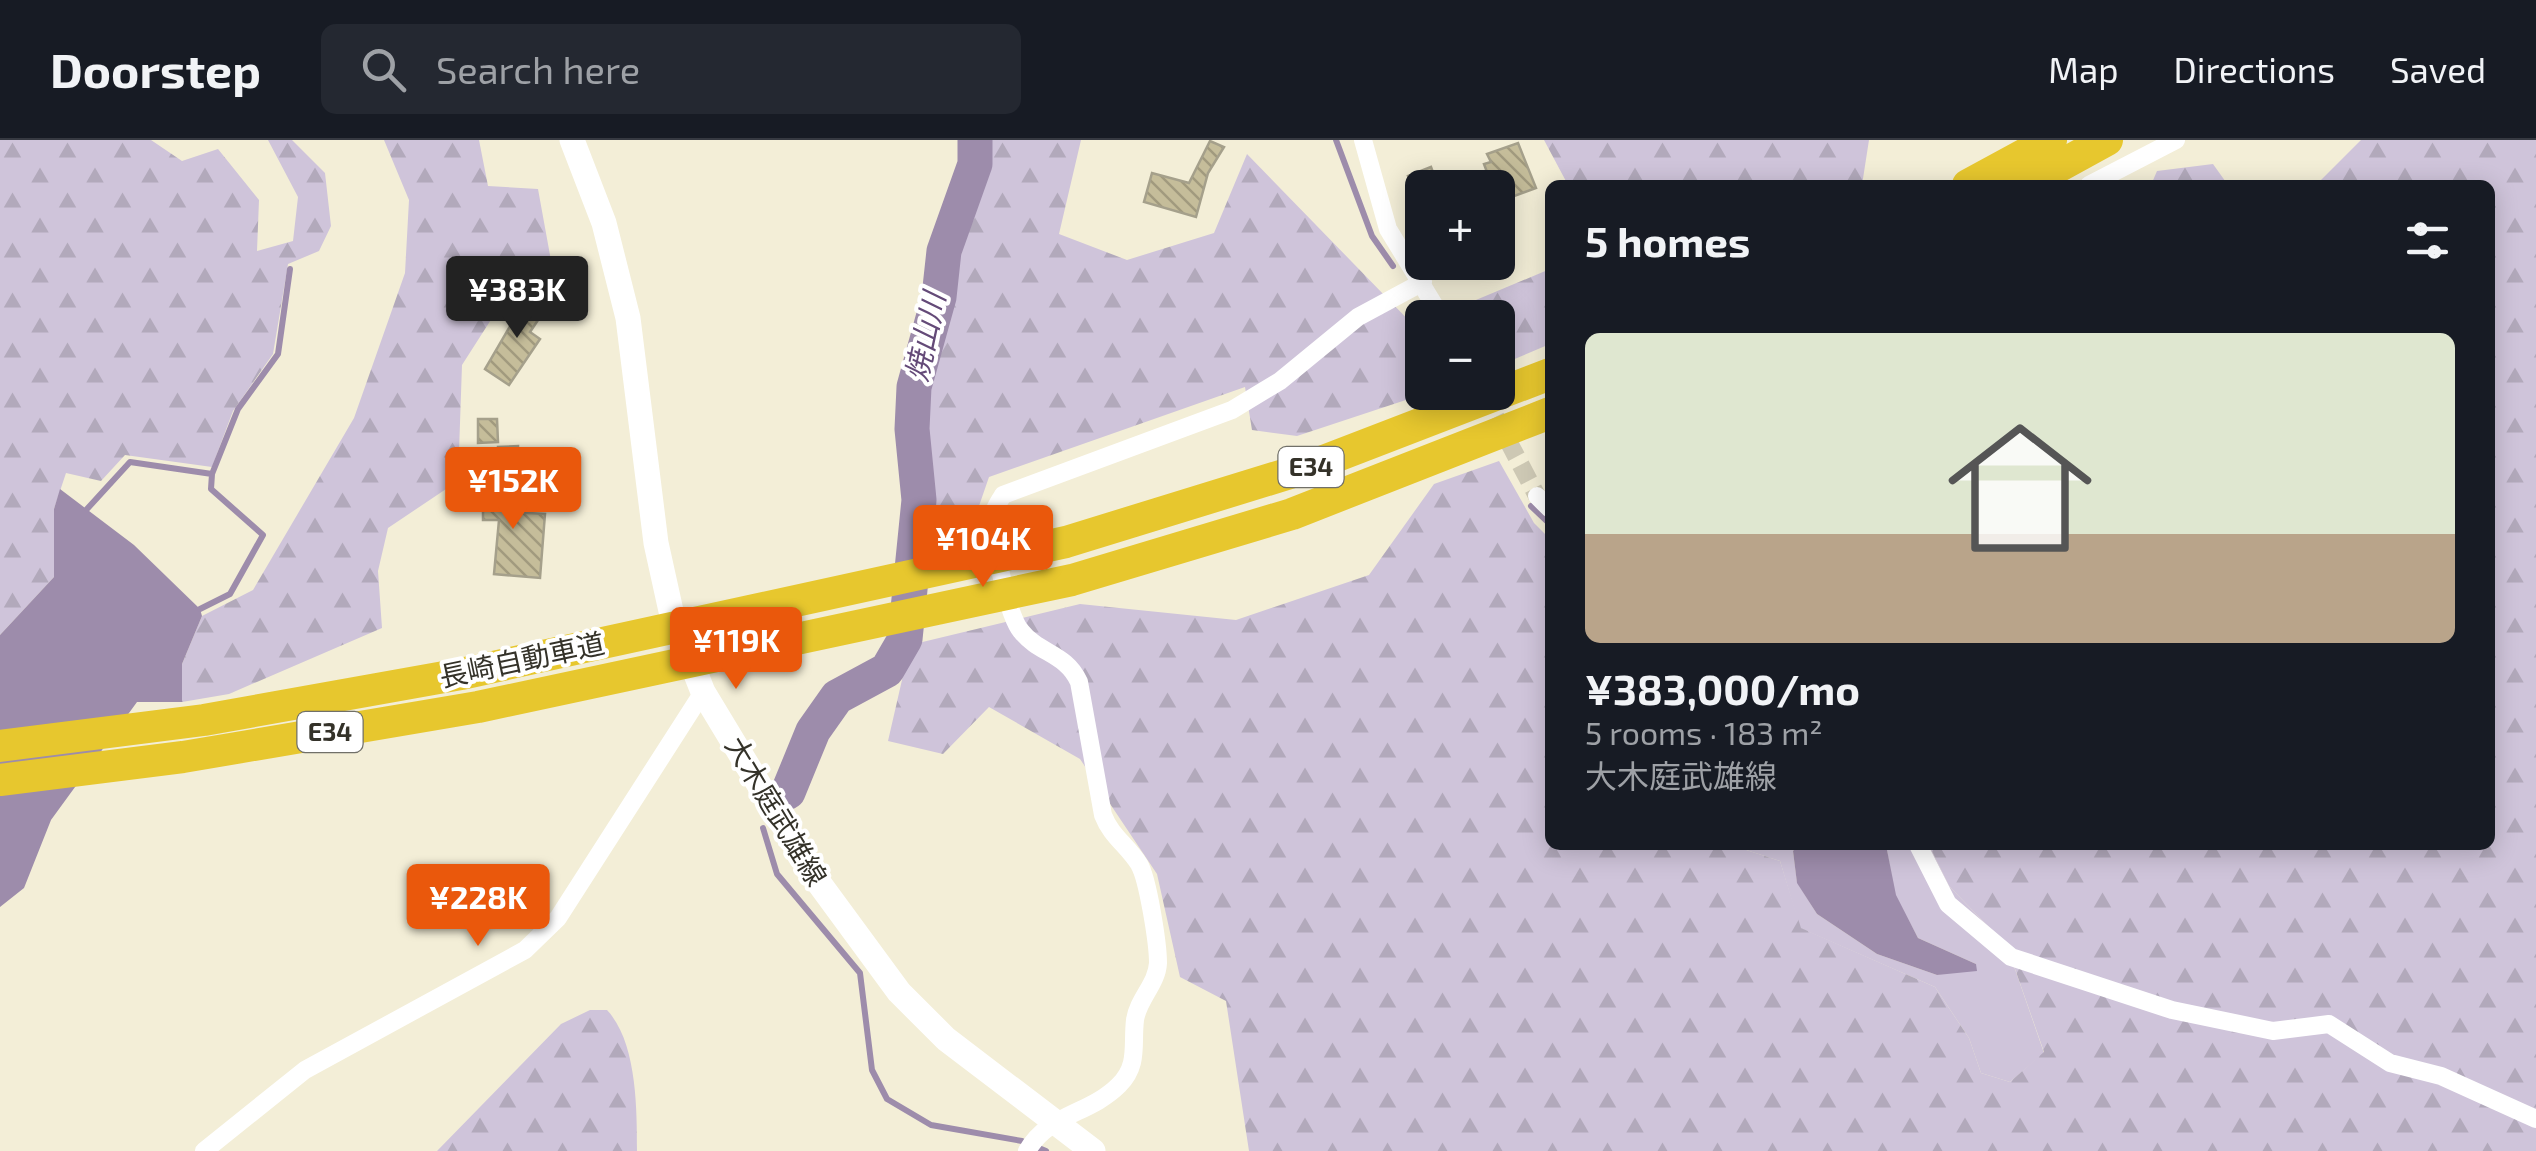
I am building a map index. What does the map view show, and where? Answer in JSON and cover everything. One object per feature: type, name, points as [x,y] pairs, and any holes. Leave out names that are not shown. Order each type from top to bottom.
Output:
[{"type":"highway","points":[[1977,180],[2051,140]]},
{"type":"highway","points":[[2034,180],[2108,140]]},
{"type":"highway","name":"長崎自動車道","points":[[0,746],[204,720],[461,674],[1066,542],[1304,470],[1545,376]]},
{"type":"highway","name":"長崎自動車道","points":[[0,780],[182,757],[478,707],[1072,580],[1292,514],[1545,415]]},
{"type":"main road","name":"大木庭武雄線","points":[[572,140],[604,223],[628,318],[656,542],[672,611],[704,692],[816,879],[868,954],[1038,1137],[1093,1151]]},
{"type":"street","points":[[1364,140],[1388,230],[1432,300]]},
{"type":"street","points":[[2100,180],[2176,140]]},
{"type":"street","points":[[1038,1137],[1119,1085],[1135,1061],[1136,1016],[1154,980],[1158,961],[1142,869],[1110,833],[1103,814],[1079,682],[1071,665],[1030,641],[1017,627],[993,533],[993,511],[1003,495],[1232,410],[1280,381],[1358,318],[1422,282]]},
{"type":"street","points":[[204,1151],[305,1070],[525,950],[558,918],[704,692]]},
{"type":"street","points":[[1921,850],[1948,904],[2011,957],[2188,1014],[2273,1031],[2329,1024],[2390,1063],[2441,1076],[2536,1119]]},
{"type":"green space","points":[[0,140],[151,140],[182,161],[218,149],[259,200],[257,251],[293,241],[298,197],[268,140],[292,140],[325,173],[331,226],[319,251],[288,264],[273,354],[233,411],[212,467],[125,455],[101,481],[66,473],[54,509],[54,577],[0,635]]},
{"type":"green space","points":[[384,140],[479,140],[488,186],[538,189],[554,277],[517,279],[462,365],[458,481],[388,528],[378,571],[382,628],[229,694],[182,702],[182,664],[202,616],[253,590],[354,418],[405,273],[409,200]]},
{"type":"green space","points":[[981,140],[1081,140],[1059,234],[1127,260],[1214,233],[1247,154],[1405,317],[1405,400],[1297,436],[1252,430],[1245,387],[989,477],[969,535],[928,543],[919,416],[985,162]]},
{"type":"green space","points":[[1544,140],[1869,140],[1863,180],[1565,180]]},
{"type":"green space","points":[[2361,140],[2536,140],[2536,1151],[1249,1151],[1226,1001],[1180,977],[1157,874],[1080,759],[989,707],[943,754],[888,741],[910,645],[1080,604],[1236,620],[1369,575],[1434,484],[1499,461],[1534,523],[1545,534],[1545,850],[1746,850],[1780,861],[1801,928],[1935,987],[1969,1038],[1981,1073],[2010,1082],[2044,1052],[2007,946],[1949,886],[1931,850],[2495,850],[2495,180],[2321,180]]},
{"type":"green space","points":[[2213,164],[2224,180],[2153,180],[2157,171]]},
{"type":"green space","points":[[1545,271],[1545,346],[1515,359],[1515,300],[1476,300]]},
{"type":"green space","points":[[1746,850],[1794,850],[1797,882],[1817,914],[1877,954],[1937,975],[1976,964],[1918,938],[1895,895],[1887,850],[1931,850],[1949,886],[2007,946],[2044,1053],[2010,1082],[1981,1073],[1969,1038],[1935,987],[1800,928],[1780,861]]},
{"type":"green space","points":[[590,1010],[607,1010],[630,1058],[637,1151],[437,1151],[561,1024]]},
{"type":"shaded area","points":[[60,489],[134,545],[200,609],[202,616],[182,664],[182,702],[137,702],[51,820],[24,888],[0,907],[0,635],[54,577],[54,509]]},
{"type":"shaded area","points":[[1887,850],[1896,895],[1918,938],[1976,964],[1977,971],[1937,975],[1877,954],[1817,914],[1797,883],[1793,851]]},
{"type":"building","points":[[1210,141],[1224,147],[1208,173],[1196,217],[1144,202],[1152,173],[1189,183]]},
{"type":"building","points":[[1518,143],[1536,188],[1515,196],[1515,170],[1486,170],[1484,164],[1491,162],[1487,154]]},
{"type":"building","points":[[530,292],[548,305],[530,332],[540,339],[509,385],[485,369]]},
{"type":"building","points":[[478,419],[497,419],[498,442],[478,443]]},
{"type":"building","points":[[518,446],[518,466],[498,467],[498,447]]},
{"type":"building","points":[[483,476],[509,476],[510,512],[545,514],[540,578],[494,574],[499,520],[483,520]]},
{"type":"waterway","name":"焼山川","points":[[788,792],[813,731],[837,697],[887,670],[905,639],[919,500],[912,429],[914,387],[939,297],[944,251],[975,164],[975,140]]},
{"type":"waterway","points":[[1336,140],[1372,236],[1393,266]]},
{"type":"waterway","points":[[87,509],[130,462],[212,474],[238,409],[278,354],[290,269]]},
{"type":"waterway","points":[[200,609],[230,594],[263,535],[211,489],[212,474]]},
{"type":"waterway","points":[[1531,506],[1545,519]]},
{"type":"waterway","points":[[763,828],[777,874],[860,973],[872,1070],[887,1099],[931,1125],[1022,1141],[1046,1151]]},
{"type":"tunnel","points":[[1492,410],[1537,496]]}]
